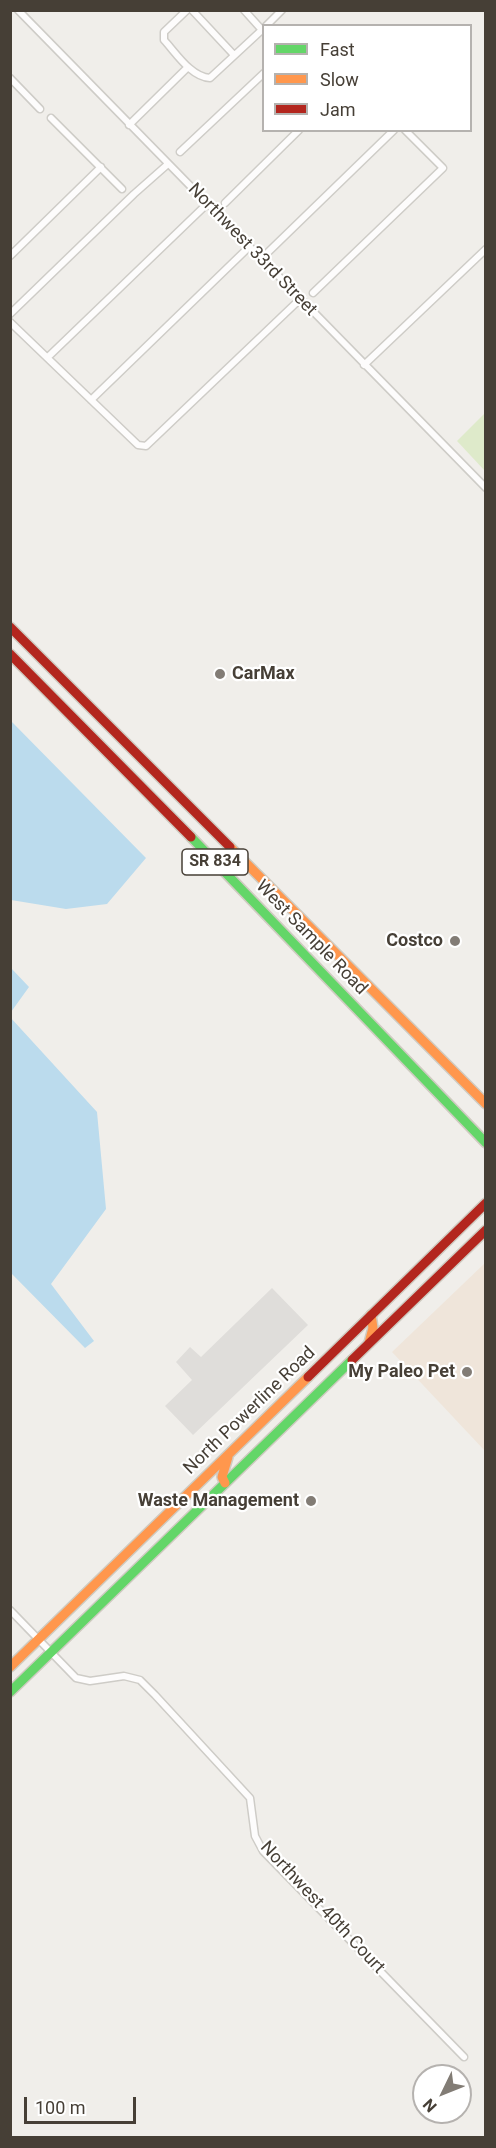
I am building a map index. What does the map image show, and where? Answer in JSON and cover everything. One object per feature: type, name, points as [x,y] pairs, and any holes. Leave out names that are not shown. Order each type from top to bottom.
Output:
[{"type":"main road","name":"West Sample Road","points":[[10,627],[486,1104]]},
{"type":"main road","name":"West Sample Road","points":[[10,654],[253,900],[486,1143]]},
{"type":"main road","name":"North Powerline Road","points":[[10,1667],[486,1203]]},
{"type":"main road","name":"North Powerline Road","points":[[10,1692],[486,1230]]},
{"type":"main road","points":[[368,1345],[373,1328],[371,1315]]},
{"type":"main road","points":[[194,1488],[210,1483],[224,1484],[222,1477],[228,1455]]},
{"type":"street","name":"Northwest 33rd Street","points":[[18,10],[486,488]]},
{"type":"street","points":[[187,10],[164,32],[164,40],[188,67],[202,78],[210,78],[262,30]]},
{"type":"street","points":[[192,10],[234,56]]},
{"type":"street","points":[[244,10],[262,26]]},
{"type":"street","points":[[268,24],[282,10]]},
{"type":"street","points":[[129,124],[188,67]]},
{"type":"street","points":[[180,152],[262,75]]},
{"type":"street","points":[[10,78],[40,109]]},
{"type":"street","points":[[51,118],[122,189]]},
{"type":"street","points":[[225,203],[297,132]]},
{"type":"street","points":[[261,258],[392,132]]},
{"type":"street","points":[[313,293],[442,168],[407,132]]},
{"type":"street","points":[[10,314],[168,164]]},
{"type":"street","points":[[10,256],[101,167]]},
{"type":"street","points":[[48,357],[207,204]]},
{"type":"street","points":[[91,400],[249,247]]},
{"type":"street","points":[[364,365],[486,249]]},
{"type":"street","points":[[10,322],[138,445],[146,446],[301,300]]},
{"type":"street","name":"Northwest 40th Court","points":[[10,1610],[76,1678],[90,1681],[124,1676],[140,1680],[250,1798],[255,1836],[263,1851],[464,2057]]},
{"type":"shaded area","points":[[485,1263],[485,1451],[392,1352]]},
{"type":"shaded area","points":[[272,1288],[308,1325],[193,1435],[165,1406],[192,1380],[176,1362],[190,1347],[201,1357]]},
{"type":"green space","points":[[485,413],[485,471],[457,441]]},
{"type":"water","points":[[11,721],[146,858],[107,904],[66,909],[11,900]]},
{"type":"water","points":[[11,968],[29,987],[11,1012]]},
{"type":"water","points":[[10,1017],[97,1112],[106,1209],[51,1284],[94,1341],[85,1348],[11,1273]]},
{"type":"traffic: fast","points":[[191,837],[486,1143]]},
{"type":"traffic: fast","points":[[10,1692],[352,1360]]},
{"type":"traffic: slow","points":[[230,847],[486,1104]]},
{"type":"traffic: slow","points":[[369,1343],[373,1328],[371,1315]]},
{"type":"traffic: slow","points":[[10,1667],[308,1377]]},
{"type":"traffic: slow","points":[[225,1483],[222,1477],[228,1457]]},
{"type":"traffic: jam","points":[[10,627],[230,847]]},
{"type":"traffic: jam","points":[[10,654],[191,837]]},
{"type":"traffic: jam","points":[[308,1377],[486,1203]]},
{"type":"traffic: jam","points":[[352,1360],[486,1230]]},
{"type":"place","name":"CarMax","points":[[220,674]]},
{"type":"place","name":"Costco","points":[[455,941]]},
{"type":"place","name":"My Paleo Pet","points":[[467,1372]]},
{"type":"place","name":"Waste Management","points":[[311,1501]]}]
